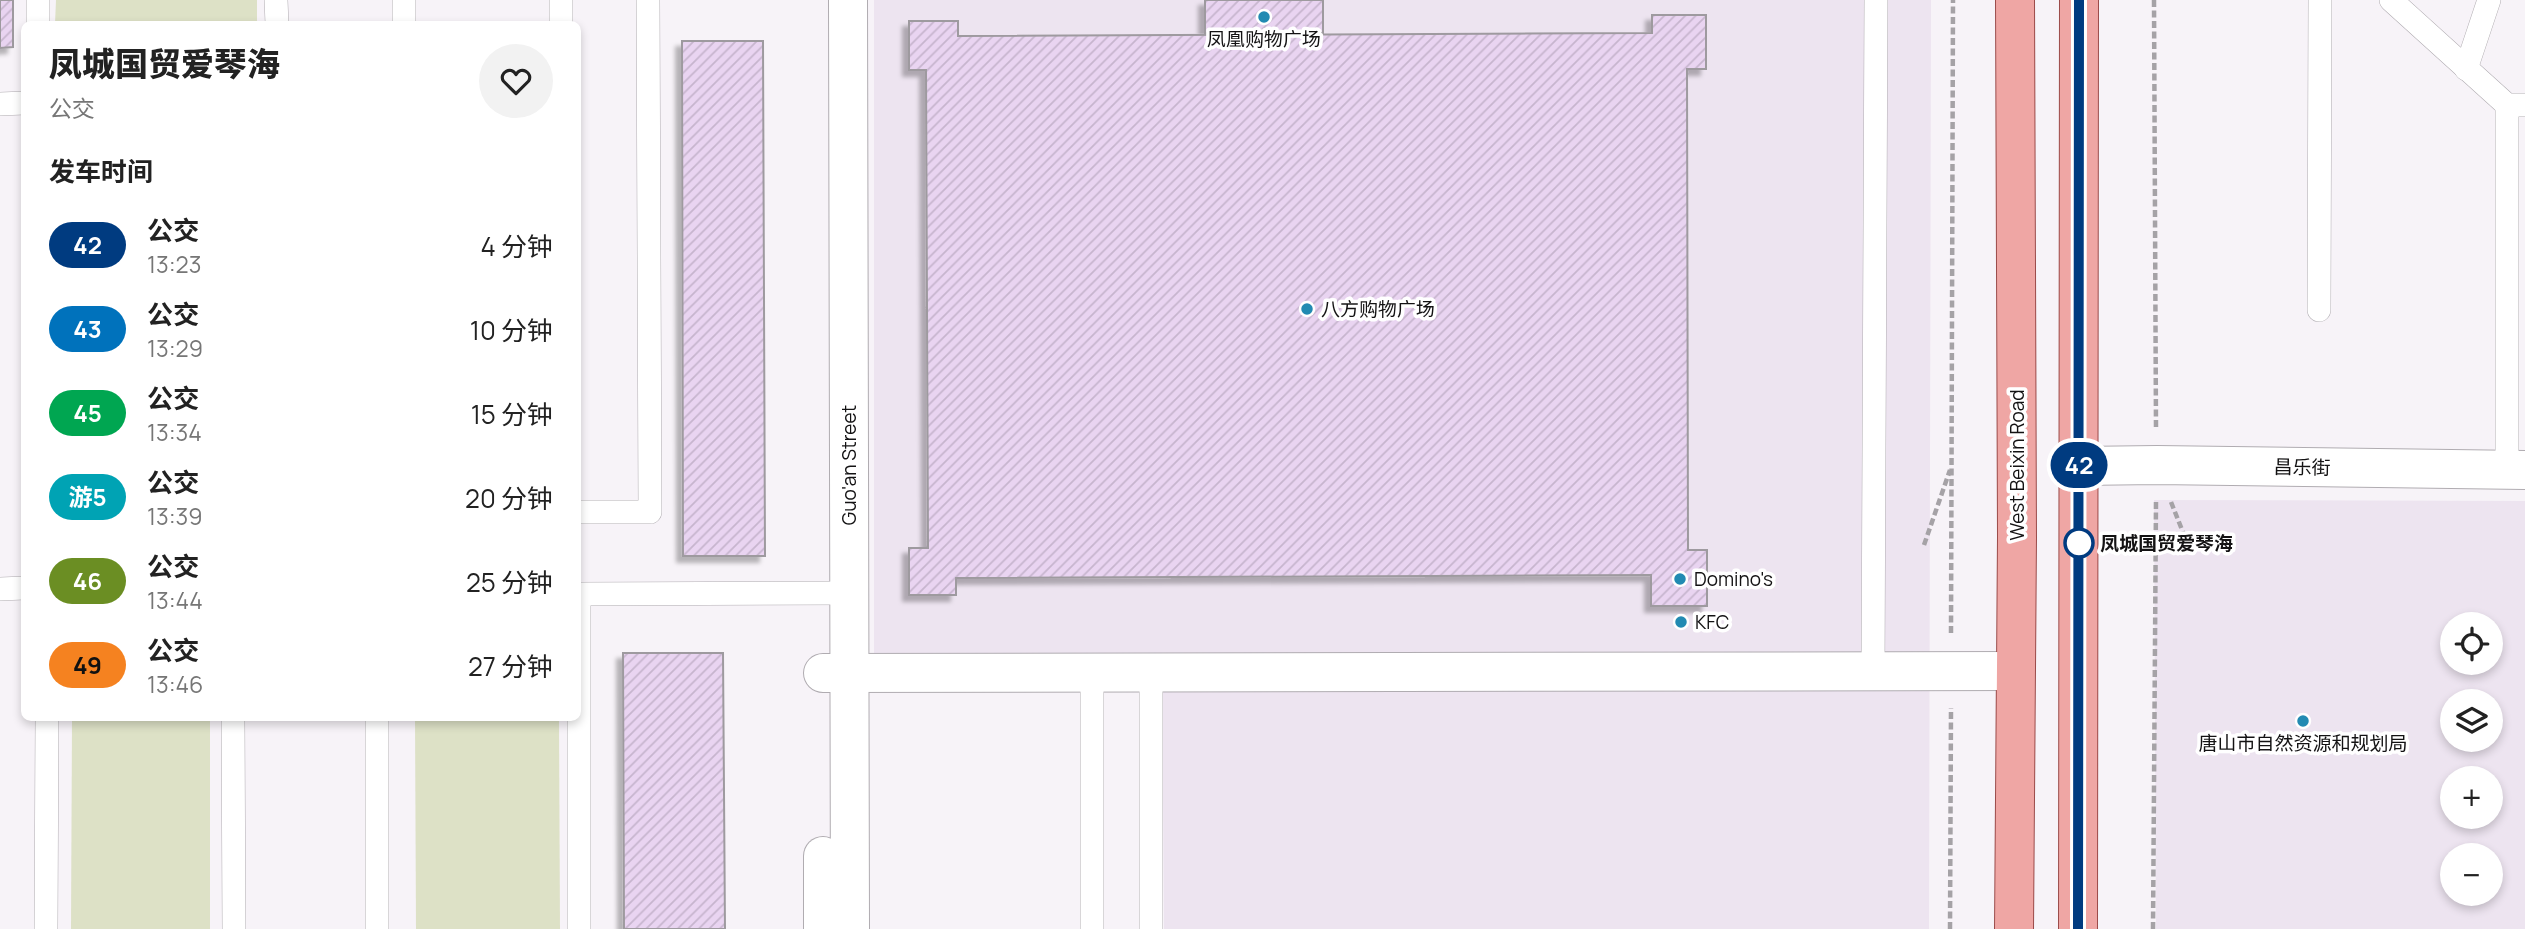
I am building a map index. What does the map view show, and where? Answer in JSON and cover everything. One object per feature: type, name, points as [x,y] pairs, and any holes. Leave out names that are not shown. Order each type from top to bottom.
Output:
[{"type":"main road","name":"West Beixin Road","points":[[2014,929],[2015,0]]},
{"type":"main road","points":[[2078,929],[2079,0]]},
{"type":"street","name":"Guo'an Street","points":[[822,0],[836,594]]},
{"type":"street","name":"Guo'an Street","points":[[823,929],[836,673],[848,0]]},
{"type":"street","name":"昌乐街","points":[[2079,467],[2157,465],[2516,470]]},
{"type":"street","points":[[836,673],[2015,671]]},
{"type":"street","name":"Guo'an Street","points":[[836,673],[850,929]]},
{"type":"lane","points":[[38,0],[38,21]]},
{"type":"lane","points":[[276,0],[276,21]]},
{"type":"lane","points":[[404,0],[404,21]]},
{"type":"lane","points":[[561,0],[561,21]]},
{"type":"lane","points":[[581,512],[650,512],[648,0]]},
{"type":"lane","points":[[1873,673],[1876,0]]},
{"type":"lane","points":[[2319,310],[2320,0]]},
{"type":"lane","points":[[2390,0],[2466,69],[2516,105],[2516,470]]},
{"type":"lane","points":[[2466,69],[2489,0]]},
{"type":"lane","points":[[0,104],[21,103]]},
{"type":"lane","points":[[0,589],[21,588]]},
{"type":"lane","points":[[581,594],[836,594]]},
{"type":"lane","points":[[1092,673],[1093,929]]},
{"type":"lane","points":[[1151,673],[1151,929]]},
{"type":"lane","points":[[46,929],[47,721]]},
{"type":"lane","points":[[233,721],[234,929]]},
{"type":"lane","points":[[377,721],[377,929]]},
{"type":"lane","points":[[579,721],[579,929]]},
{"type":"path","points":[[1950,929],[1953,0]]},
{"type":"path","points":[[2157,465],[2190,550]]},
{"type":"path","points":[[1924,545],[1951,467]]},
{"type":"shaded area","points":[[874,0],[1931,0],[1929,929],[1164,929],[1162,668],[874,668]]},
{"type":"shaded area","name":"唐山市自然资源和规划局","points":[[2154,500],[2525,501],[2525,929],[2156,929]]},
{"type":"green space","points":[[56,0],[257,0],[257,21],[55,21]]},
{"type":"green space","points":[[72,721],[210,721],[210,929],[71,929]]},
{"type":"green space","points":[[415,721],[559,721],[560,929],[416,929]]},
{"type":"building","points":[[0,0],[13,0],[13,47],[0,48]]},
{"type":"building","name":"凤凰购物广场","points":[[1205,0],[1323,0],[1323,33],[1205,33]]},
{"type":"building","name":"八方购物广场","points":[[1652,15],[1706,15],[1706,69],[1687,69],[1688,550],[1707,550],[1707,606],[1651,606],[1651,575],[956,578],[956,595],[909,595],[909,548],[928,548],[926,70],[909,70],[909,21],[958,21],[958,36],[1652,33]]},
{"type":"building","points":[[682,41],[763,41],[765,556],[683,556]]},
{"type":"building","points":[[623,653],[723,653],[725,929],[624,929]]},
{"type":"bus line","name":"42","points":[[2078,929],[2079,0]]},
{"type":"place","name":"凤凰购物广场","points":[[1264,17]]},
{"type":"place","name":"八方购物广场","points":[[1307,309]]},
{"type":"place","name":"凤城国贸爱琴海","points":[[2079,543]]},
{"type":"place","name":"Domino's","points":[[1680,579]]},
{"type":"place","name":"KFC","points":[[1681,622]]},
{"type":"place","name":"唐山市自然资源和规划局","points":[[2303,721]]}]
